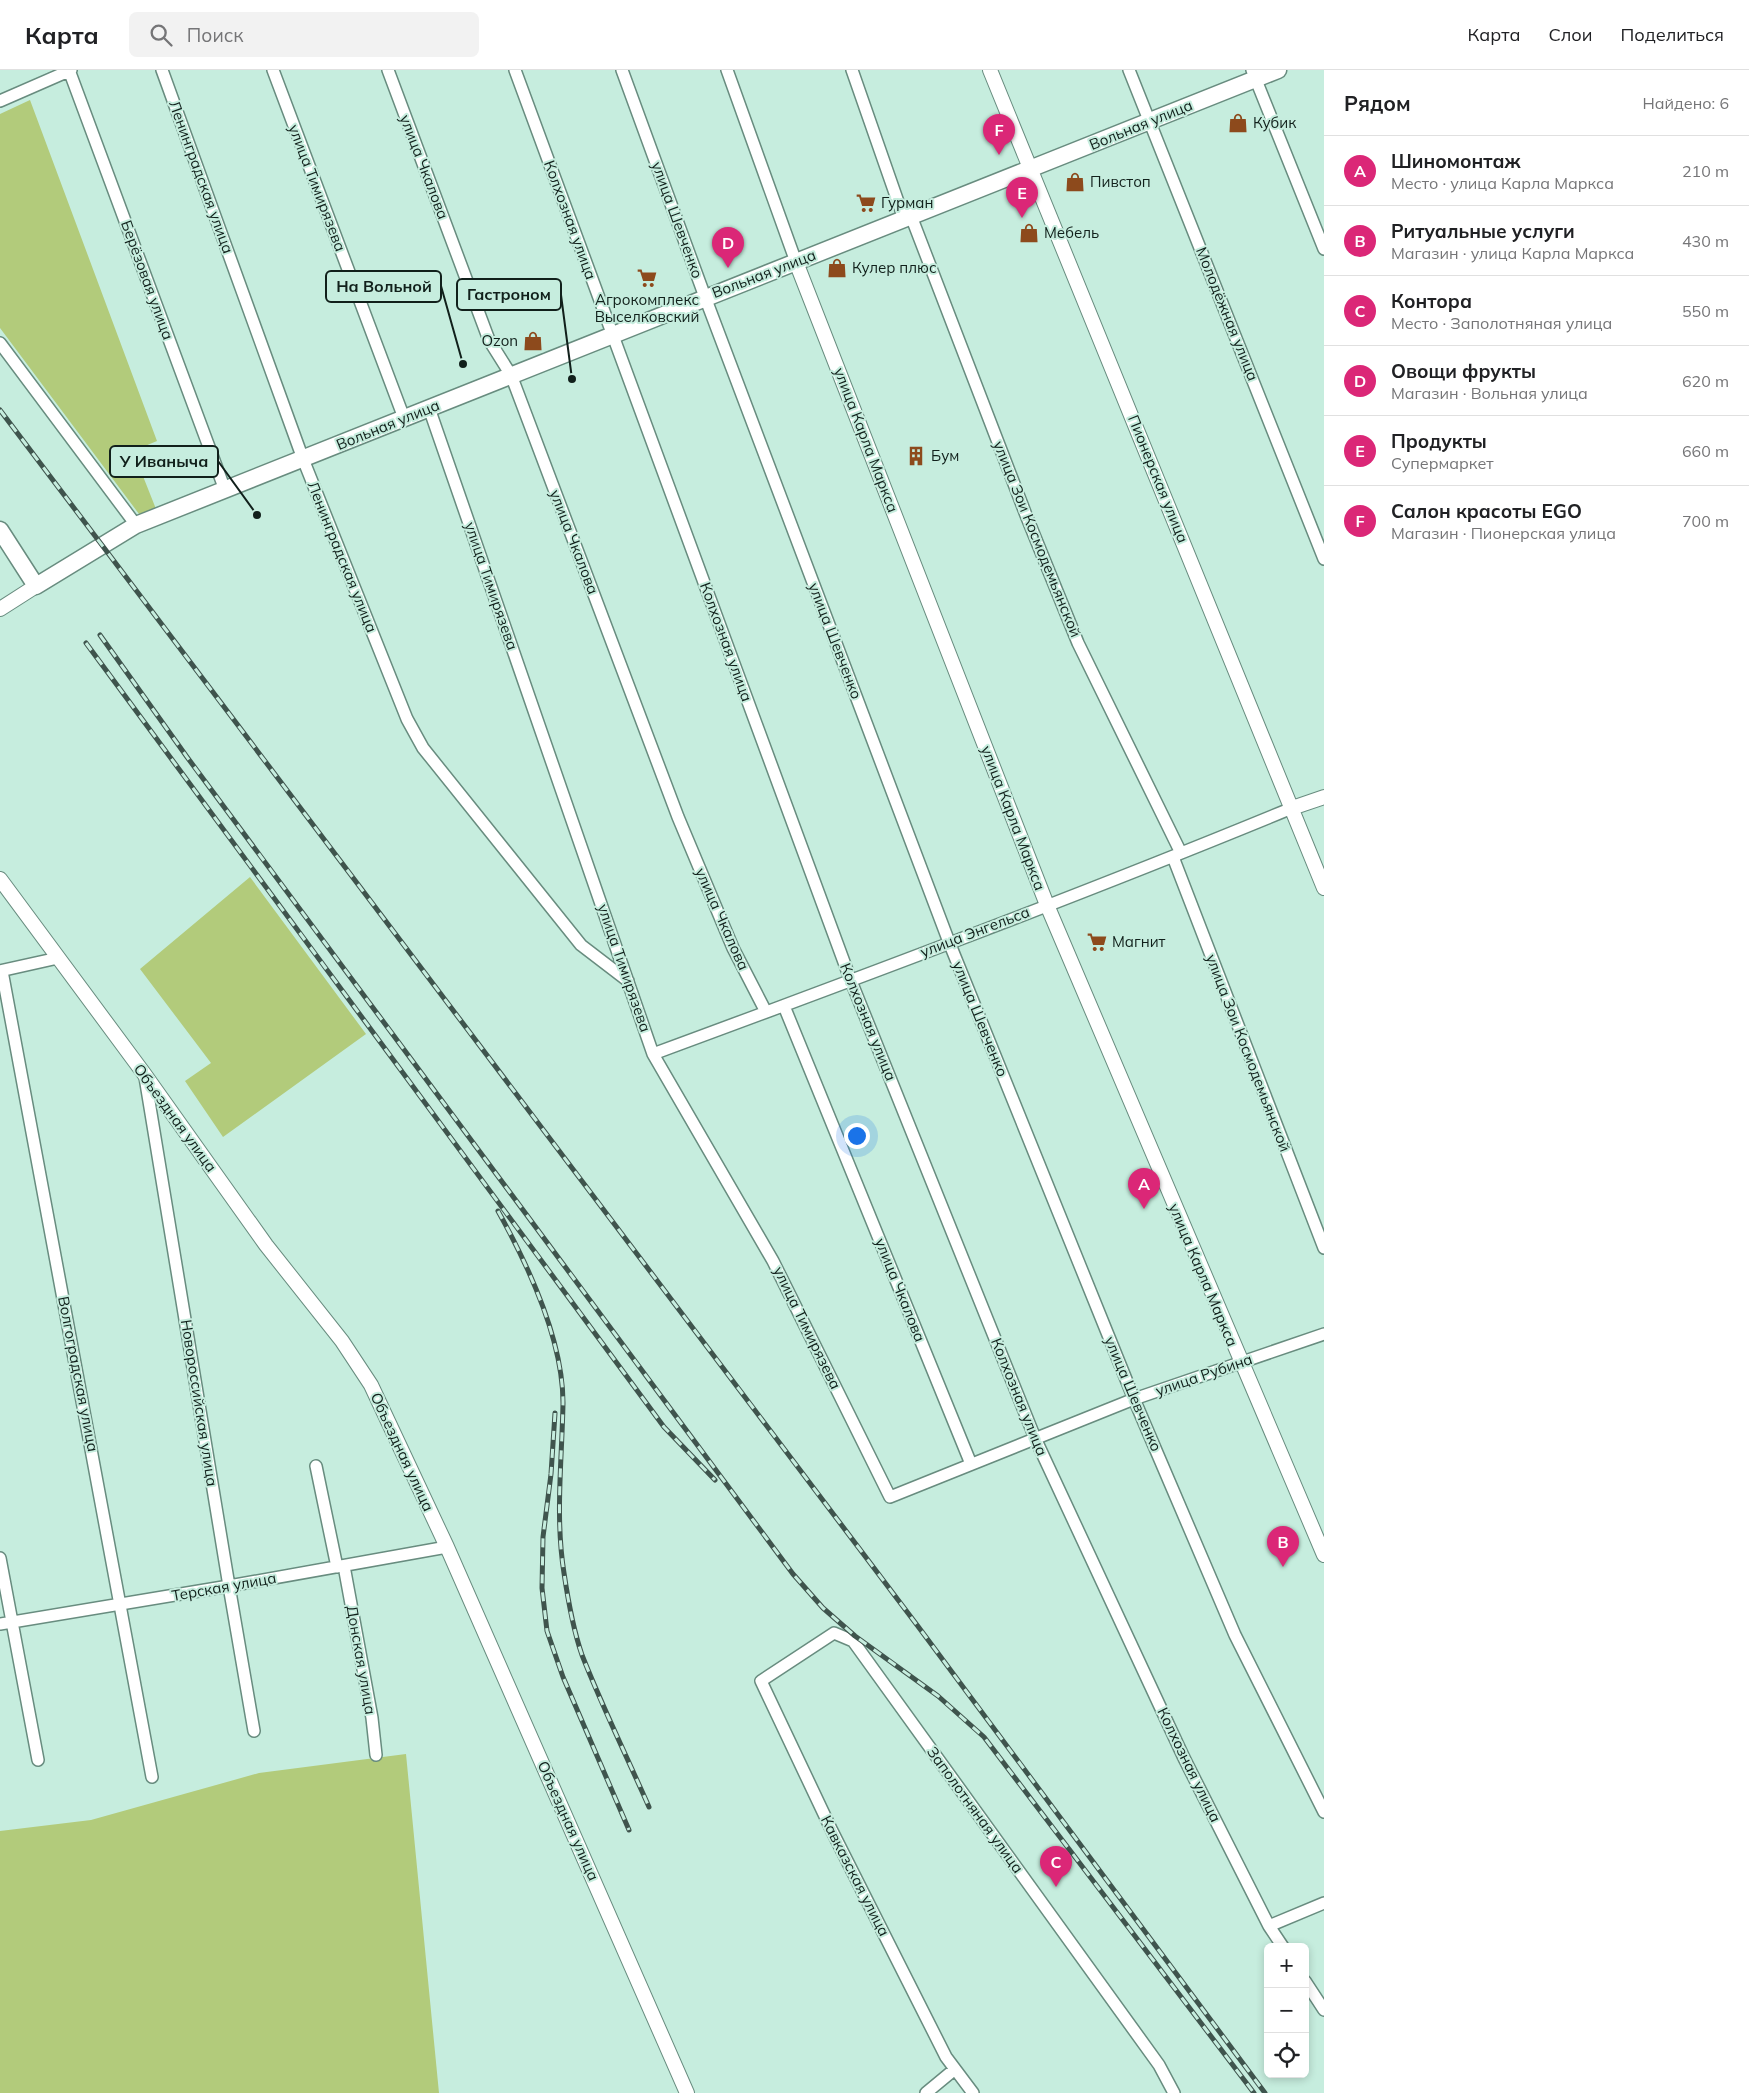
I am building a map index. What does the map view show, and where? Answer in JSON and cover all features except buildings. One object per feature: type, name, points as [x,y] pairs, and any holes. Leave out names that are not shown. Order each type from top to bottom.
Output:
[{"type":"main road","name":"Вольная улица","points":[[36,586],[136,525],[705,297],[1150,122],[1254,74],[1278,70]]},
{"type":"main road","points":[[0,530],[36,586]]},
{"type":"street","points":[[0,101],[70,70]]},
{"type":"street","name":"Берёзовая улица","points":[[70,70],[225,490]]},
{"type":"street","name":"Ленинградская улица","points":[[162,70],[303,459],[407,719],[423,748],[581,945],[628,981]]},
{"type":"street","name":"улица Тимирязева","points":[[273,70],[404,418]]},
{"type":"street","name":"улица Чкалова","points":[[388,70],[489,340],[511,375],[678,817],[733,948],[766,1012]]},
{"type":"street","name":"Колхозная улица","points":[[515,70],[851,981],[1035,1438],[1184,1758],[1269,1926],[1280,1943]]},
{"type":"street","name":"улица Шевченко","points":[[622,70],[705,297],[949,942],[1134,1399],[1235,1634],[1324,1812]]},
{"type":"street","name":"улица Карла Маркса","points":[[727,70],[796,262],[1047,905],[1324,1555]]},
{"type":"street","name":"улица Зои Космодемьянской","points":[[852,70],[907,217],[1078,643],[1177,855],[1324,1248]]},
{"type":"street","name":"Пионерская улица","points":[[990,70],[1324,888]]},
{"type":"street","name":"Молодёжная улица","points":[[1129,70],[1324,559]]},
{"type":"street","points":[[1254,74],[1324,249]]},
{"type":"street","points":[[0,343],[136,525]]},
{"type":"street","name":"улица Тимирязева","points":[[429,408],[653,1054],[773,1261],[890,1497]]},
{"type":"street","name":"Вольная улица","points":[[0,609],[36,586]]},
{"type":"street","name":"улица Энгельса","points":[[653,1054],[851,981],[1324,797]]},
{"type":"street","name":"Объездная улица","points":[[0,879],[145,1075],[260,1237],[342,1341],[371,1385],[447,1547],[687,2093]]},
{"type":"street","points":[[1,971],[58,958]]},
{"type":"street","name":"Волгоградская улица","points":[[1,971],[152,1777]]},
{"type":"street","name":"улица Чкалова","points":[[784,1006],[970,1464]]},
{"type":"street","name":"Новороссийская улица","points":[[145,1075],[254,1731]]},
{"type":"street","name":"улица Рубина","points":[[890,1497],[1134,1399],[1241,1364],[1324,1334]]},
{"type":"street","name":"Донская улица","points":[[316,1466],[340,1566],[372,1718],[376,1755]]},
{"type":"street","name":"Терская улица","points":[[6,1623],[447,1547]]},
{"type":"street","points":[[0,1558],[6,1623],[38,1760]]},
{"type":"street","name":"Заполотняная улица","points":[[762,1681],[834,1634],[853,1640],[1159,2065],[1174,2093]]},
{"type":"street","name":"Кавказская улица","points":[[762,1681],[832,1831],[942,2048],[973,2093]]},
{"type":"street","points":[[1269,1926],[1324,1903]]},
{"type":"street","points":[[1309,1987],[1324,2010]]},
{"type":"street","points":[[926,2093],[955,2068]]},
{"type":"green space","points":[[30,100],[157,441],[133,451],[156,509],[139,514],[0,328],[0,114]]},
{"type":"green space","points":[[250,877],[366,1034],[223,1137],[185,1081],[211,1063],[140,969]]},
{"type":"green space","points":[[406,1754],[439,2093],[0,2093],[0,1831],[91,1820],[259,1773]]},
{"type":"railway","points":[[0,410],[917,1625],[1265,2093]]},
{"type":"railway","points":[[100,635],[187,757],[793,1574],[823,1608],[855,1636],[938,1696],[984,1737],[1254,2093]]},
{"type":"railway","points":[[86,643],[664,1427],[715,1480]]},
{"type":"railway","points":[[498,1211],[532,1279],[542,1304],[557,1354],[563,1403],[560,1488],[561,1552],[576,1635],[598,1693],[649,1807]]},
{"type":"railway","points":[[555,1413],[551,1474],[543,1537],[542,1588],[547,1631],[563,1677],[629,1830]]},
{"type":"place","name":"Кубик","points":[[1238,123]]},
{"type":"place","name":"Салон красоты EGO","points":[[999,155]]},
{"type":"place","name":"Пивстоп","points":[[1075,182]]},
{"type":"place","name":"Гурман","points":[[866,203]]},
{"type":"place","name":"Продукты","points":[[1022,218]]},
{"type":"place","name":"Мебель","points":[[1029,233]]},
{"type":"place","name":"Овощи фрукты","points":[[728,268]]},
{"type":"place","name":"Кулер плюс","points":[[837,268]]},
{"type":"place","name":"Агрокомплекс Выселковский","points":[[647,278]]},
{"type":"place","name":"Ozon","points":[[533,341]]},
{"type":"place","name":"На Вольной","points":[[463,364]]},
{"type":"place","name":"Гастроном","points":[[572,379]]},
{"type":"place","name":"Бум","points":[[916,456]]},
{"type":"place","name":"У Иваныча","points":[[257,515]]},
{"type":"place","name":"Магнит","points":[[1097,942]]},
{"type":"place","name":"Шиномонтаж","points":[[1144,1209]]},
{"type":"place","name":"Ритуальные услуги","points":[[1283,1567]]},
{"type":"place","name":"Контора","points":[[1056,1887]]}]
